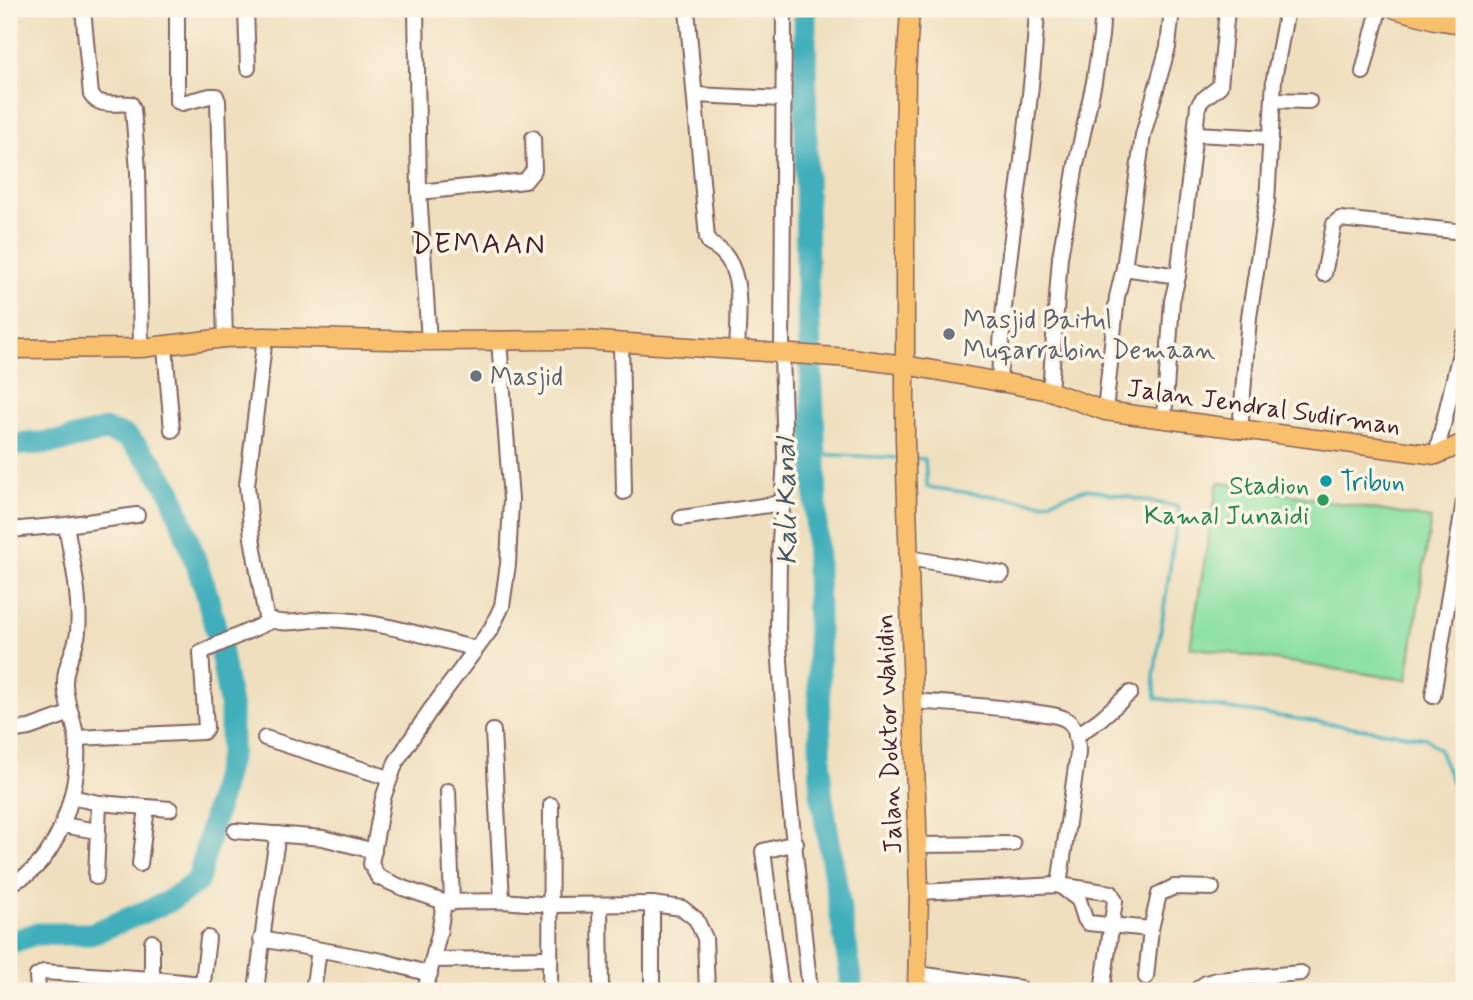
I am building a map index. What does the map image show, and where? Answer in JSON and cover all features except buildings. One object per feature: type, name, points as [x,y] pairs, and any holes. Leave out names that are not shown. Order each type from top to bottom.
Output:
[{"type":"main road","name":"Jalan Doktor Wahidin","points":[[911,9],[905,100],[905,439],[918,845],[917,983]]},
{"type":"main road","points":[[1395,9],[1435,20],[1464,24]]},
{"type":"main road","name":"Jalan Jendral Sudirman","points":[[9,349],[142,348],[225,338],[265,337],[621,342],[850,358],[1049,391],[1105,411],[1436,455]]},
{"type":"main road","points":[[1436,455],[1464,443]]},
{"type":"street","points":[[83,9],[90,94],[94,100],[104,104],[131,104],[133,109],[138,171],[142,348]]},
{"type":"street","points":[[177,9],[177,101],[182,103],[216,96],[218,101],[225,338]]},
{"type":"street","points":[[246,9],[248,68]]},
{"type":"street","points":[[416,9],[419,191],[429,341]]},
{"type":"street","points":[[687,9],[707,238],[710,244],[719,248],[728,258],[733,268],[737,291],[737,350]]},
{"type":"street","points":[[784,9],[788,354],[778,630],[789,797],[810,991]]},
{"type":"street","points":[[999,384],[1001,334],[1013,217],[1024,156],[1037,9]]},
{"type":"street","points":[[1049,391],[1060,257],[1094,82],[1102,9]]},
{"type":"street","points":[[1105,411],[1117,297],[1124,268],[1143,135],[1168,47],[1172,9]]},
{"type":"street","points":[[1164,419],[1172,301],[1178,276],[1198,106],[1220,86],[1227,9]]},
{"type":"street","points":[[1240,431],[1249,317],[1267,202],[1274,79],[1287,9]]},
{"type":"street","points":[[1363,72],[1379,9]]},
{"type":"street","points":[[695,96],[784,99]]},
{"type":"street","points":[[1273,100],[1309,101]]},
{"type":"street","points":[[1195,134],[1271,138]]},
{"type":"street","points":[[419,191],[525,181],[534,170],[533,138]]},
{"type":"street","points":[[1324,274],[1334,224],[1340,219],[1464,232]]},
{"type":"street","points":[[1124,268],[1178,276]]},
{"type":"street","points":[[1436,455],[1464,335]]},
{"type":"street","points":[[265,337],[247,485],[262,608],[271,621]]},
{"type":"street","points":[[499,340],[511,500],[508,564],[502,606],[491,629],[429,712],[396,762],[389,778],[371,864],[378,877],[412,892],[448,902],[652,904],[686,909],[702,928],[707,943],[707,991]]},
{"type":"street","points":[[621,342],[624,492]]},
{"type":"street","points":[[165,346],[172,430]]},
{"type":"street","points":[[1433,696],[1464,501]]},
{"type":"street","points":[[681,518],[782,503]]},
{"type":"street","points":[[9,530],[136,515]]},
{"type":"street","points":[[9,884],[28,874],[47,853],[62,825],[71,797],[76,738],[65,685],[65,671],[78,633],[75,575],[66,525]]},
{"type":"street","points":[[909,558],[1002,574]]},
{"type":"street","points":[[76,738],[203,733],[206,728],[201,652],[271,621],[324,619],[364,622],[476,649]]},
{"type":"street","points":[[1076,736],[1130,693]]},
{"type":"street","points":[[914,701],[999,707],[1049,715],[1065,719],[1071,724],[1078,753],[1059,885]]},
{"type":"street","points":[[9,731],[71,713]]},
{"type":"street","points":[[493,731],[502,901]]},
{"type":"street","points":[[265,738],[389,778]]},
{"type":"street","points":[[425,991],[448,902],[448,791]]},
{"type":"street","points":[[71,797],[99,803],[170,809]]},
{"type":"street","points":[[96,877],[99,803]]},
{"type":"street","points":[[550,991],[551,804]]},
{"type":"street","points":[[140,864],[147,807]]},
{"type":"street","points":[[62,825],[97,831]]},
{"type":"street","points":[[234,831],[323,838],[374,851]]},
{"type":"street","points":[[256,991],[261,939],[278,834]]},
{"type":"street","points":[[781,991],[763,851],[796,843]]},
{"type":"street","points":[[918,845],[1013,844]]},
{"type":"street","points":[[1059,885],[1079,900],[1088,923],[1151,929]]},
{"type":"street","points":[[919,892],[1059,885],[1111,893],[1115,901],[1102,991]]},
{"type":"street","points":[[1146,977],[1151,929],[1159,894],[1174,887],[1212,887]]},
{"type":"street","points":[[652,904],[652,991]]},
{"type":"street","points":[[600,905],[601,991]]},
{"type":"street","points":[[38,991],[37,976],[44,972],[152,979],[202,988],[208,938]]},
{"type":"street","points":[[261,939],[382,961],[432,967],[549,958]]},
{"type":"street","points":[[152,942],[152,979]]},
{"type":"street","points":[[313,991],[319,950]]},
{"type":"street","points":[[1195,991],[1206,983],[1217,980],[1301,973]]},
{"type":"street","points":[[917,983],[1020,988]]},
{"type":"green space","points":[[1218,482],[1431,519],[1407,680],[1190,647]]},
{"type":"waterway","name":"Kali Kanal","points":[[805,9],[807,282],[815,454],[821,792],[851,991]]},
{"type":"waterway","points":[[9,443],[14,445],[63,441],[105,430],[127,437],[152,463],[171,492],[206,591],[219,642],[231,710],[231,751],[198,881],[168,902],[91,934],[35,934],[9,943]]},
{"type":"waterway","points":[[815,454],[900,458]]},
{"type":"waterway","points":[[911,458],[925,459],[927,487],[1042,503],[1087,489],[1179,507],[1154,676],[1156,698],[1426,738],[1439,750],[1464,810]]},
{"type":"place","name":"Masjid Baitul Muqarrabin Demaan","points":[[949,334]]},
{"type":"place","name":"Masjid","points":[[476,376]]},
{"type":"place","name":"Tribun","points":[[1326,481]]},
{"type":"place","name":"Stadion Kamal Junaidi","points":[[1323,500]]},
{"type":"district","name":"DEMAAN","points":[[479,243]]}]
